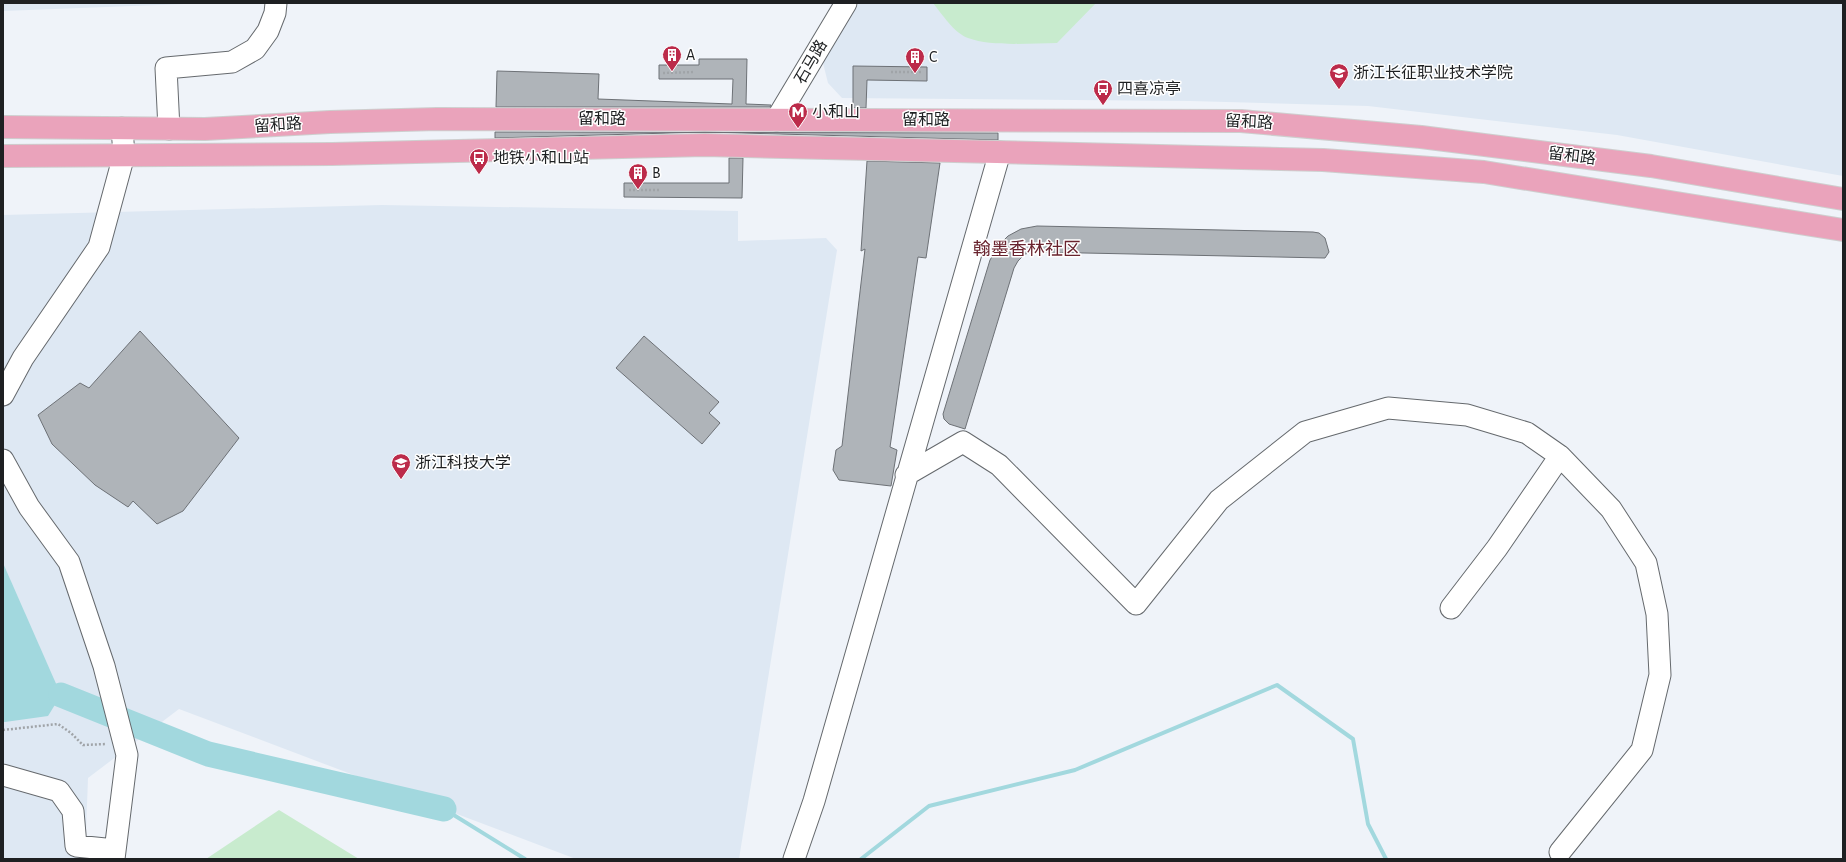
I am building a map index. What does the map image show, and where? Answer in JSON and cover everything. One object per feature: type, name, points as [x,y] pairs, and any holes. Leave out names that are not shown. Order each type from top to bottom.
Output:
[{"type":"main road","name":"留和路","points":[[3,127],[206,129],[437,118],[1241,121],[1421,137],[1644,165],[1843,199]]},
{"type":"main road","name":"留和路","points":[[3,156],[332,154],[705,145],[1323,160],[1484,172],[1843,230]]},
{"type":"street","points":[[169,129],[166,68],[232,62],[254,49],[268,31],[275,13],[276,3]]},
{"type":"street","name":"石马路","points":[[776,120],[846,3]]},
{"type":"street","points":[[3,395],[23,358],[100,247],[124,155],[122,128]]},
{"type":"street","points":[[794,859],[814,801],[906,475],[1000,152]]},
{"type":"street","points":[[906,475],[964,442],[1000,465],[1136,604],[1218,500],[1305,432],[1388,408],[1467,415],[1527,433],[1560,456],[1611,509],[1646,563],[1657,614],[1660,675],[1642,750],[1560,852]]},
{"type":"street","points":[[1451,608],[1497,548],[1560,456]]},
{"type":"street","points":[[3,460],[29,507],[69,562],[104,666],[127,755],[115,854],[76,846],[73,811],[59,791],[3,775]]},
{"type":"path","points":[[663,73],[695,72]]},
{"type":"path","points":[[891,72],[922,72]]},
{"type":"path","points":[[630,190],[660,190]]},
{"type":"path","points":[[3,730],[58,724],[71,733],[83,745],[124,742]]},
{"type":"shaded area","points":[[3,3],[210,3],[3,11]]},
{"type":"shaded area","name":"浙江长征职业技术学院","points":[[859,3],[1843,3],[1843,176],[1617,135],[1368,106],[1190,101],[842,98],[828,83],[823,63]]},
{"type":"shaded area","name":"浙江科技大学","points":[[382,205],[738,211],[738,241],[826,238],[837,250],[739,859],[576,859],[179,709],[88,778],[85,859],[3,859],[3,215]]},
{"type":"green space","points":[[933,3],[1096,3],[1057,43],[1000,44],[978,41],[963,36],[949,23]]},
{"type":"green space","points":[[279,810],[359,859],[206,859]]},
{"type":"water","points":[[3,563],[61,695],[48,716],[3,722]]},
{"type":"building","points":[[699,59],[747,59],[746,104],[771,105],[770,107],[496,107],[497,71],[599,74],[598,99],[732,104],[733,79],[659,79],[659,65],[699,65]]},
{"type":"building","points":[[853,66],[927,67],[927,81],[867,80],[866,108],[853,108]]},
{"type":"building","points":[[495,132],[691,132],[495,138]]},
{"type":"building","points":[[721,132],[998,133],[998,140]]},
{"type":"building","points":[[729,158],[743,158],[742,198],[624,197],[624,183],[729,183]]},
{"type":"building","name":"小和山","points":[[867,161],[940,163],[926,258],[918,257],[890,447],[897,450],[891,486],[839,480],[833,470],[836,450],[842,446],[865,249],[861,251]]},
{"type":"building","points":[[1037,226],[1313,232],[1319,233],[1325,238],[1329,252],[1325,258],[1036,252],[1025,254],[1014,268],[965,429],[949,424],[944,419],[943,414],[990,260],[999,245],[1008,236],[1021,229]]},
{"type":"building","points":[[140,331],[239,438],[183,511],[157,524],[133,501],[128,507],[95,485],[52,444],[38,415],[80,383],[89,388]]},
{"type":"building","points":[[644,336],[719,402],[709,413],[720,423],[702,444],[616,368]]},
{"type":"waterway","points":[[861,859],[929,806],[1075,770],[1277,685],[1353,739],[1368,824],[1386,859]]},
{"type":"waterway","points":[[61,695],[208,754],[444,809]]},
{"type":"waterway","points":[[444,809],[525,859]]},
{"type":"place","name":"A","points":[[672,72]]},
{"type":"place","name":"C","points":[[915,74]]},
{"type":"place","name":"浙江长征职业技术学院","points":[[1339,90]]},
{"type":"place","name":"四喜凉亭","points":[[1103,106]]},
{"type":"place","name":"小和山","points":[[798,129]]},
{"type":"place","name":"地铁小和山站","points":[[479,175]]},
{"type":"place","name":"B","points":[[638,190]]},
{"type":"place","name":"浙江科技大学","points":[[401,480]]},
{"type":"district","name":"翰墨香林社区","points":[[1027,250]]}]
